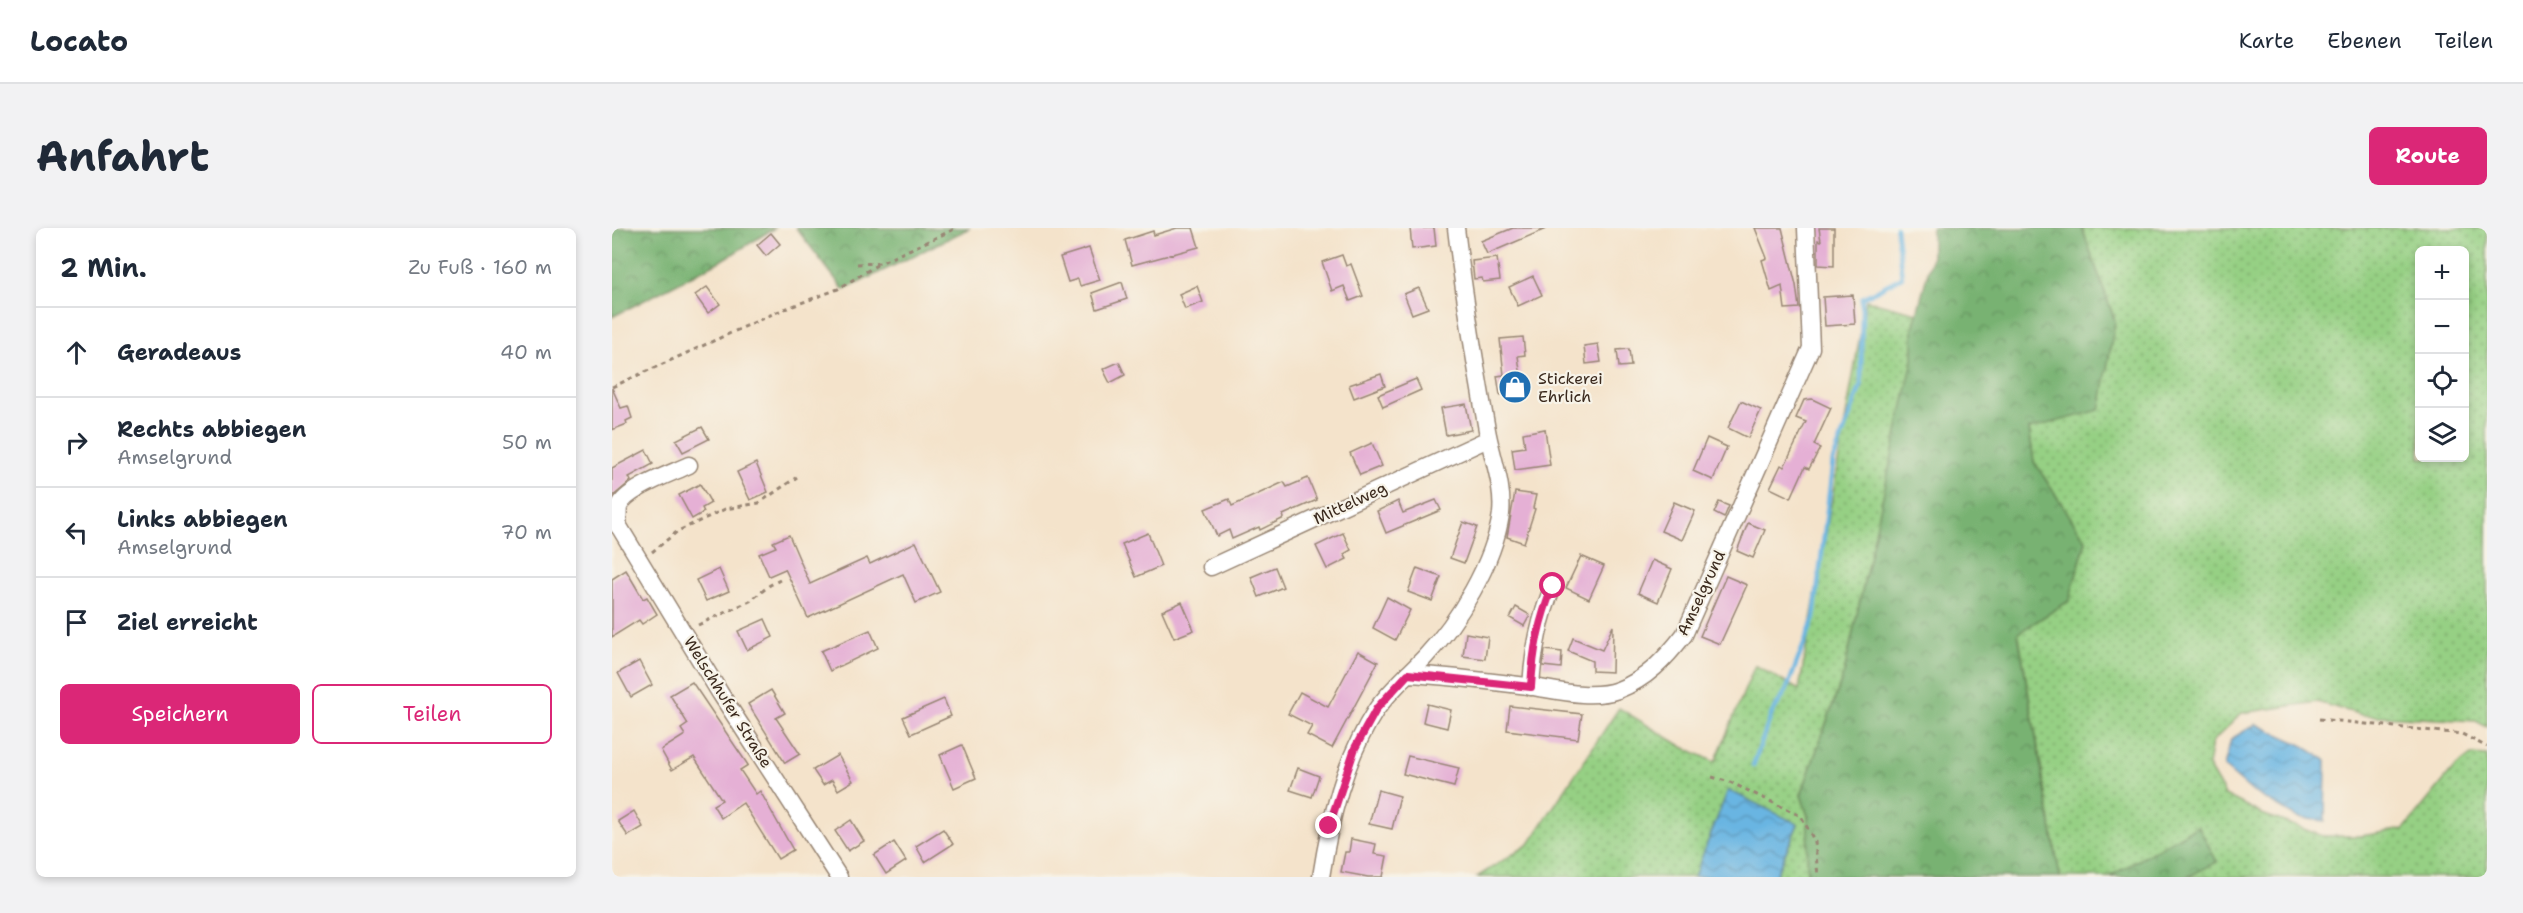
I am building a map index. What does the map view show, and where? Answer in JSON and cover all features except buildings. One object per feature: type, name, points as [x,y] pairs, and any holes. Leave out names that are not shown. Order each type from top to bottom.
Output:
[{"type":"street","points":[[1321,877],[1329,826],[1355,748],[1377,708],[1442,637],[1457,615],[1490,551],[1500,517],[1502,500],[1488,439],[1467,314],[1456,228]]},
{"type":"street","name":"Amselgrund","points":[[1408,674],[1589,694],[1616,691],[1640,680],[1661,664],[1684,635],[1811,348],[1806,228]]},
{"type":"street","name":"Mittelweg","points":[[1211,567],[1488,439]]},
{"type":"street","points":[[614,524],[624,499],[639,489],[689,465]]},
{"type":"street","name":"Welschhufer Straße","points":[[614,524],[643,566],[839,877]]},
{"type":"street","points":[[1531,687],[1536,635],[1553,586]]},
{"type":"path","points":[[612,387],[777,312],[838,289],[880,263],[957,228]]},
{"type":"path","points":[[857,264],[880,263]]},
{"type":"path","points":[[643,566],[658,546],[678,531],[725,509],[759,503],[797,477]]},
{"type":"path","points":[[684,633],[750,601],[780,580]]},
{"type":"path","points":[[2319,719],[2462,734],[2487,747]]},
{"type":"path","points":[[1712,777],[1730,782],[1801,816],[1815,842],[1818,877]]},
{"type":"green space","points":[[612,228],[775,228],[726,258],[612,317]]},
{"type":"green space","points":[[796,228],[970,228],[844,290]]},
{"type":"green space","points":[[1932,228],[2082,228],[2115,321],[2100,410],[2029,429],[2034,462],[2086,541],[2069,601],[2018,633],[2060,877],[1807,877],[1808,816],[1801,795],[1844,673],[1913,360],[1913,329],[1932,256]]},
{"type":"green space","points":[[2082,228],[2487,228],[2487,727],[2476,721],[2362,715],[2317,702],[2242,713],[2212,742],[2208,766],[2225,795],[2262,814],[2323,836],[2361,836],[2404,829],[2454,768],[2471,755],[2487,756],[2487,877],[2187,877],[2217,862],[2198,826],[2109,877],[2060,877],[2018,632],[2069,600],[2086,541],[2034,462],[2029,428],[2115,321]]},
{"type":"green space","points":[[1866,300],[1917,313],[1913,329],[1914,360],[1844,673],[1801,795],[1808,816],[1807,877],[1775,877],[1798,824],[1705,853],[1694,877],[1477,877],[1529,844],[1619,708],[1683,747],[1715,762],[1755,665],[1799,690]]},
{"type":"green space","points":[[2198,826],[2217,862],[2187,877],[2109,877]]},
{"type":"water","points":[[2256,724],[2300,744],[2326,760],[2325,821],[2298,818],[2253,792],[2224,767],[2231,739]]},
{"type":"water","points":[[1728,790],[1798,824],[1775,877],[1694,877]]},
{"type":"waterway","points":[[1753,766],[1772,713],[1786,691],[1814,618],[1833,461],[1861,385],[1862,298],[1902,277],[1896,228]]},
{"type":"place","name":"Stickerei Ehrlich","points":[[1515,387]]},
{"type":"route","points":[[1329,826],[1355,748],[1377,708],[1408,674],[1447,676],[1531,687],[1536,635],[1553,586]]}]
